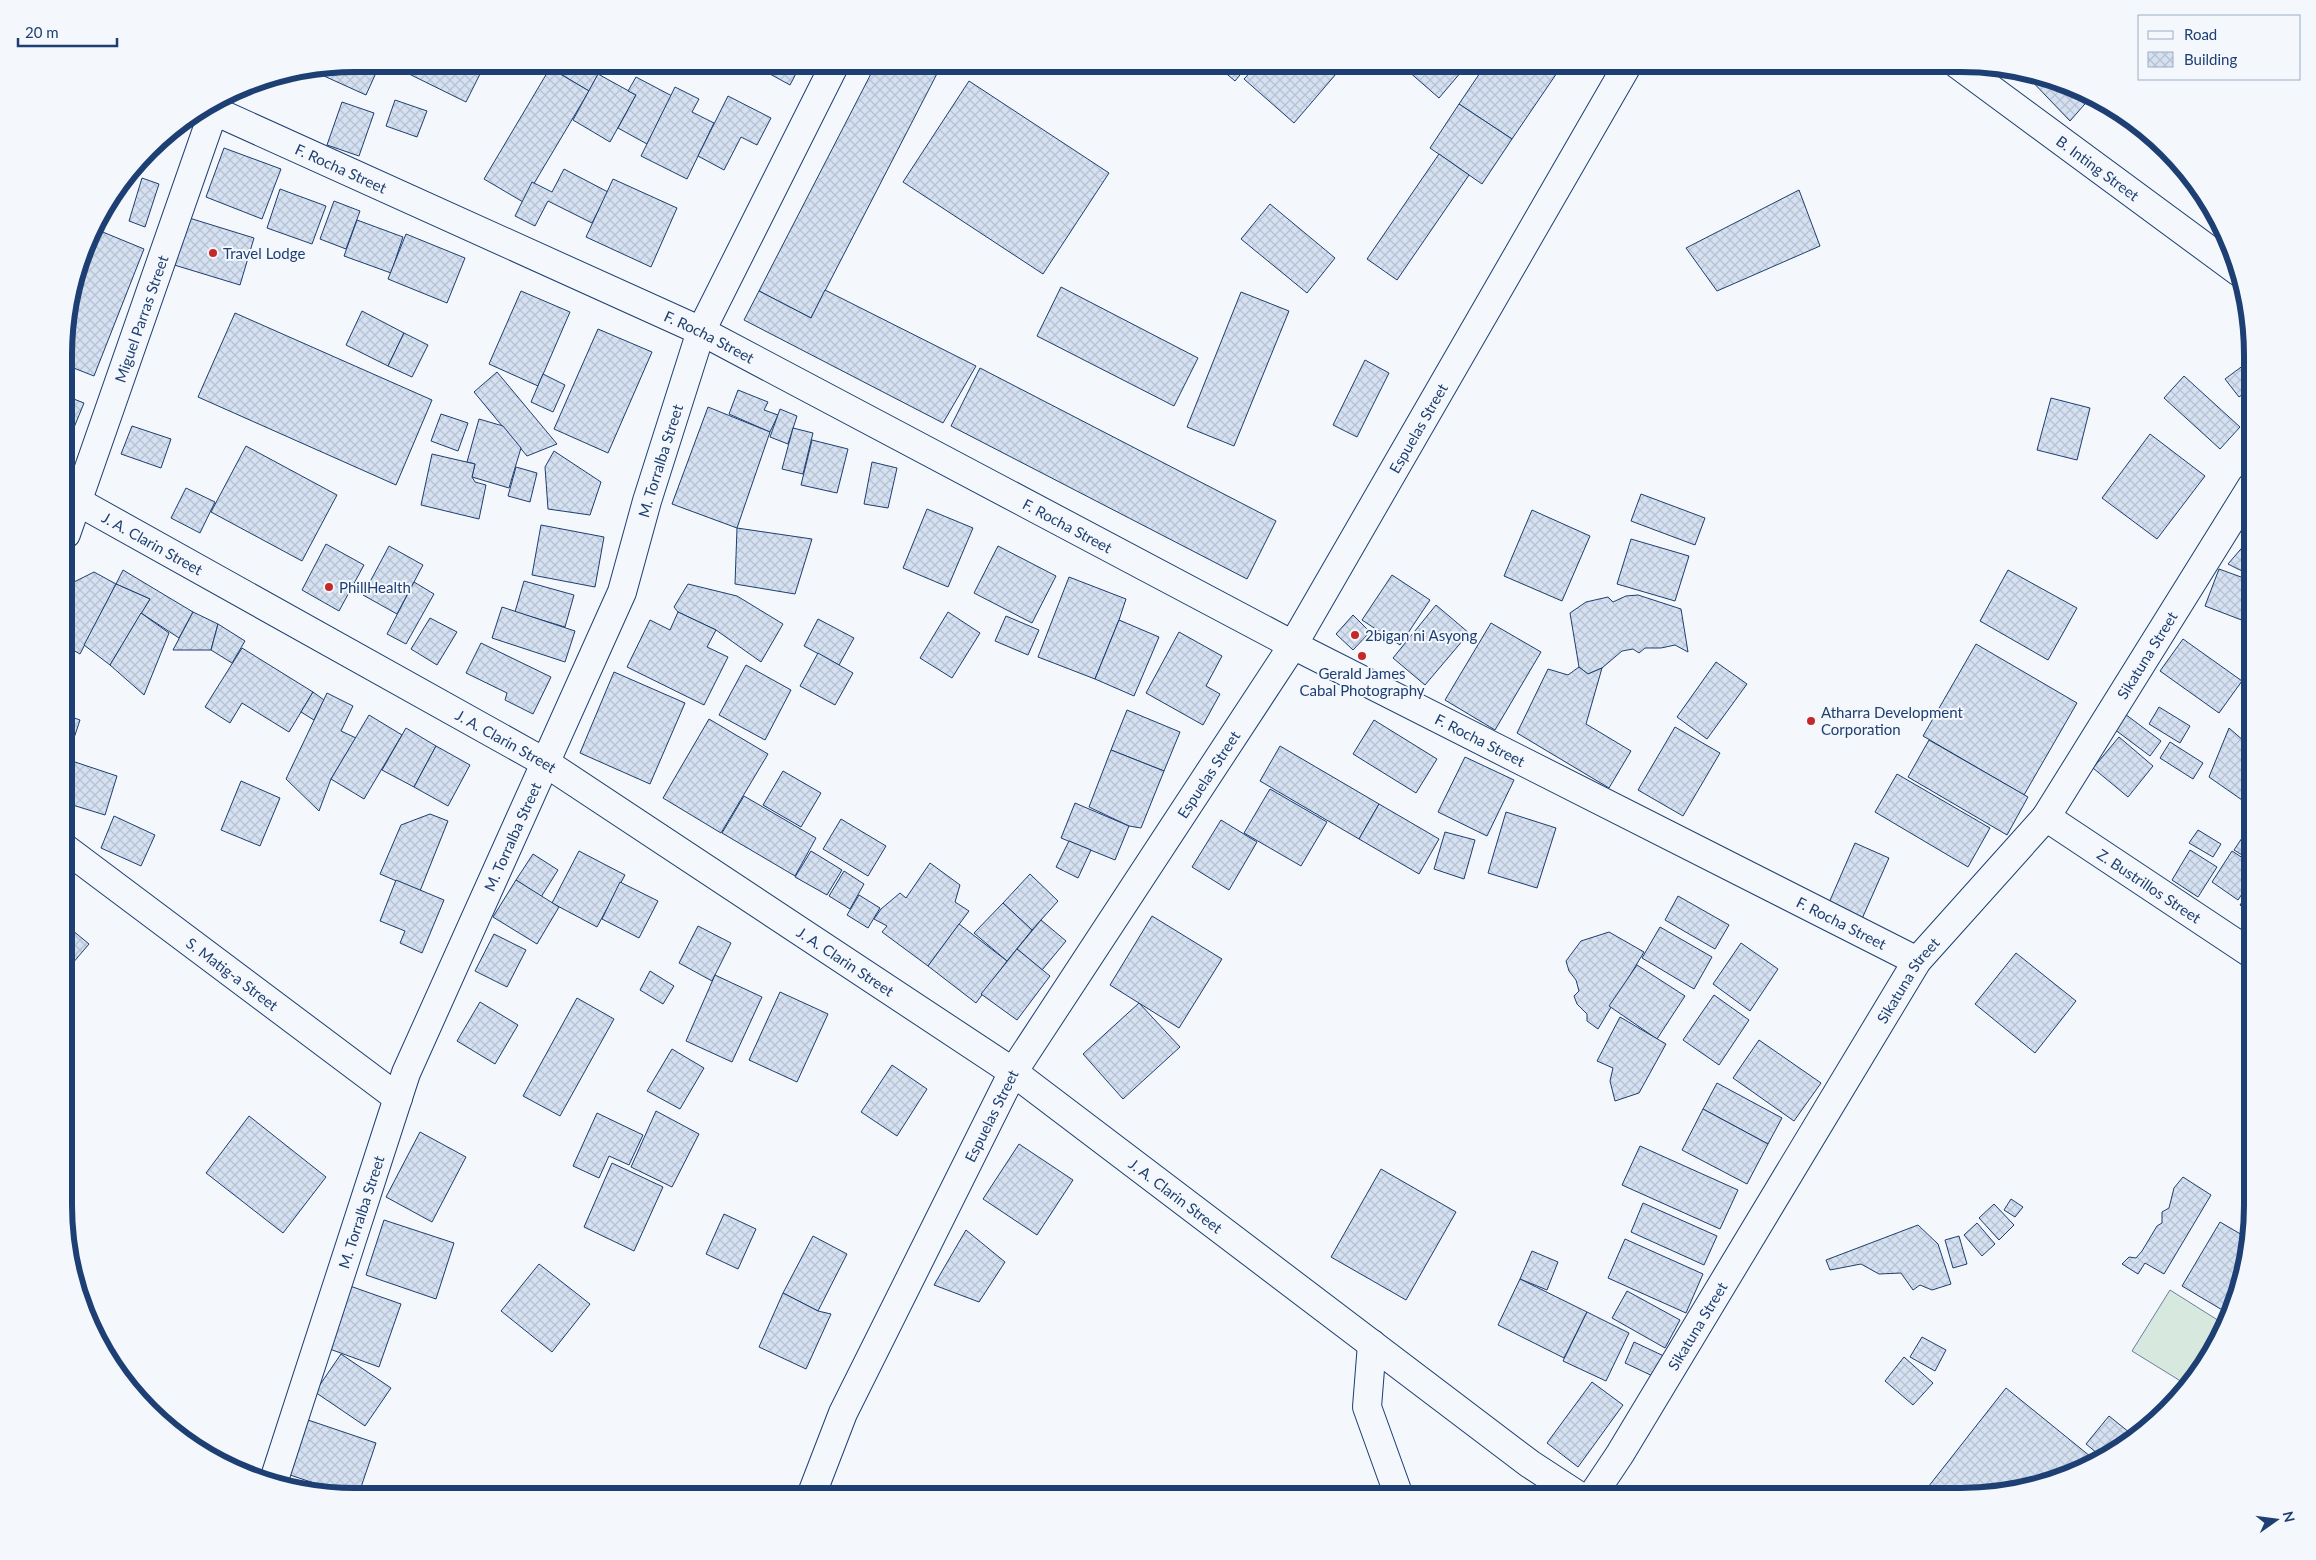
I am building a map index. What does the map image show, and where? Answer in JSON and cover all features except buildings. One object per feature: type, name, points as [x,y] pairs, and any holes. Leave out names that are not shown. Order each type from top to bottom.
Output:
[{"type":"street","name":"M. Torralba Street","points":[[275,1476],[410,1064],[622,592],[647,501],[701,331],[831,72]]},
{"type":"street","name":"Espuelas Street","points":[[814,1488],[843,1413],[1013,1072],[1293,645],[1623,72]]},
{"type":"street","name":"B. Inting Street","points":[[1967,72],[2228,264]]},
{"type":"street","name":"F. Rocha Street","points":[[216,109],[701,331],[1293,645],[1917,961]]},
{"type":"street","name":"Miguel Parras Street","points":[[72,498],[210,112]]},
{"type":"street","name":"J. A. Clarin Street","points":[[72,498],[546,763],[1013,1072],[1530,1464],[1566,1488]]},
{"type":"street","name":"Sikatuna Street","points":[[1597,1488],[1620,1454],[1917,961],[2046,817],[2244,499]]},
{"type":"street","name":"Z. Bustrillos Street","points":[[2046,817],[2244,949]]},
{"type":"street","name":"S. Matig-a Street","points":[[72,854],[398,1098]]},
{"type":"street","points":[[1372,1344],[1367,1407],[1396,1488]]},
{"type":"shaded area","points":[[2170,1290],[2218,1321],[2206,1346],[2181,1381],[2132,1351]]},
{"type":"place","name":"Travel Lodge","points":[[213,253]]},
{"type":"place","name":"PhillHealth","points":[[329,587]]},
{"type":"place","name":"2bigan ni Asyong","points":[[1355,635]]},
{"type":"place","name":"Gerald James Cabal Photography","points":[[1362,656]]},
{"type":"place","name":"Atharra Development Corporation","points":[[1811,721]]}]
